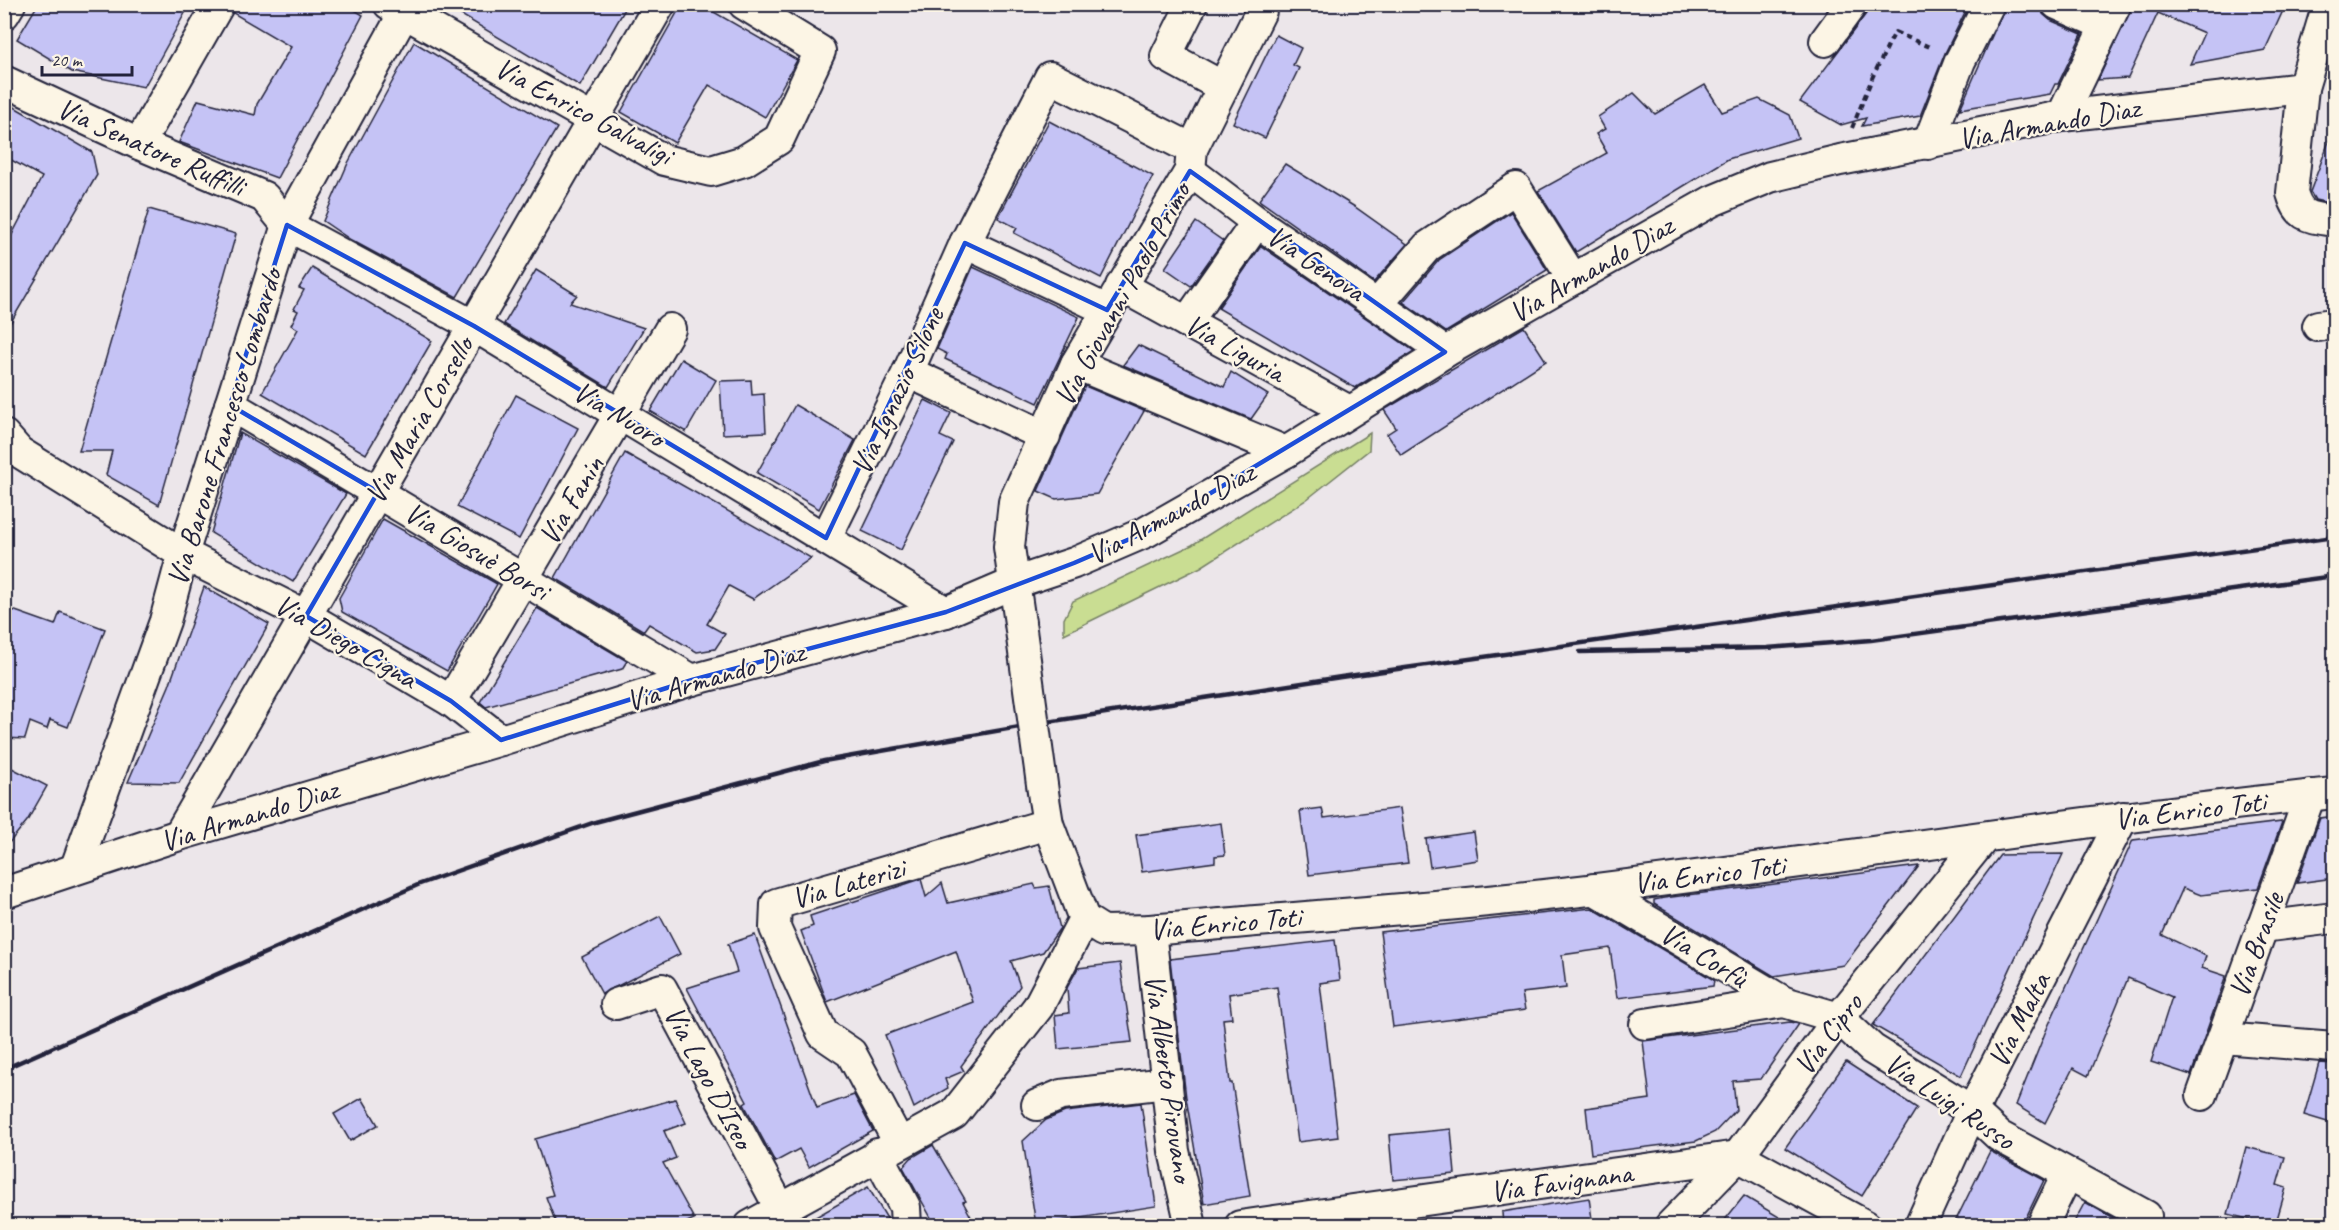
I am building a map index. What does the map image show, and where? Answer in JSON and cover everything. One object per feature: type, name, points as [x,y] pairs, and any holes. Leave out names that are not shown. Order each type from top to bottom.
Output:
[{"type":"street","points":[[4,14],[10,4]]},
{"type":"street","points":[[139,144],[219,4]]},
{"type":"street","name":"Via Maria Corsello","points":[[179,835],[660,4]]},
{"type":"street","name":"Via Enrico Galvaligi","points":[[400,7],[664,160],[711,171],[744,161],[779,139],[820,51],[744,4]]},
{"type":"street","points":[[1192,4],[1166,56],[1223,87]]},
{"type":"street","points":[[1825,40],[1852,4]]},
{"type":"street","points":[[1928,144],[1960,61],[1989,4]]},
{"type":"street","points":[[2057,4],[2110,15],[2062,116]]},
{"type":"street","points":[[2328,4],[2303,88],[2292,193],[2296,208],[2310,217],[2334,221]]},
{"type":"street","name":"Via Barone Francesco Lombardo","points":[[76,867],[165,621],[183,554],[286,225],[400,7]]},
{"type":"street","name":"Via Giovanni Paolo Primo","points":[[1046,812],[1009,547],[1014,502],[1046,436],[1076,364],[1191,160],[1223,87],[1261,11]]},
{"type":"street","name":"Via Genova","points":[[965,243],[1050,77],[1191,160],[1257,222],[1445,352]]},
{"type":"street","name":"Via Senatore Ruffilli","points":[[4,81],[139,144],[264,196],[286,225]]},
{"type":"street","name":"Via Armando Diaz","points":[[4,893],[76,867],[179,835],[501,740],[692,680],[946,612],[1014,584],[1074,563],[1146,532],[1286,452],[1445,352],[1573,279],[1712,201],[1770,177],[1840,160],[2062,116],[2303,88]]},
{"type":"street","points":[[1377,305],[1426,247],[1516,188],[1573,279]]},
{"type":"street","points":[[1186,322],[1257,222]]},
{"type":"street","name":"Via Nuoro","points":[[286,225],[474,326],[946,612]]},
{"type":"street","name":"Via Liguria","points":[[965,243],[1186,322],[1349,411]]},
{"type":"street","name":"Via Ignazio Silone","points":[[826,538],[908,372],[965,243]]},
{"type":"street","name":"Via Fanin","points":[[451,701],[622,415],[670,329]]},
{"type":"street","points":[[1076,364],[1286,452]]},
{"type":"street","points":[[908,372],[1046,436]]},
{"type":"street","name":"Via Giosuè Borsi","points":[[230,405],[692,680]]},
{"type":"street","name":"Via Diego Cigna","points":[[4,435],[19,452],[183,554],[306,616],[451,701],[501,740]]},
{"type":"street","name":"Via Enrico Toti","points":[[1084,919],[1103,931],[1150,930],[1594,889],[1983,838],[2123,817],[2322,794]]},
{"type":"street","name":"Via Brasile","points":[[2202,1095],[2262,927],[2322,794]]},
{"type":"street","points":[[750,1226],[954,1114],[1038,1007],[1084,919],[1046,812]]},
{"type":"street","name":"Via Laterizi","points":[[888,1149],[851,1053],[824,1034],[775,928],[776,904],[1046,812]]},
{"type":"street","name":"Via Malta","points":[[1920,1226],[1972,1111],[2123,817]]},
{"type":"street","name":"Via Cipro","points":[[1670,1226],[1738,1156],[1839,1018],[1983,838]]},
{"type":"street","name":"Via Corfù","points":[[1594,889],[1784,1002]]},
{"type":"street","points":[[2262,927],[2334,918]]},
{"type":"street","name":"Via Alberto Pirovano","points":[[1150,930],[1174,1151],[1191,1226]]},
{"type":"street","name":"Via Lago D'Iseo","points":[[616,1004],[662,989],[780,1208]]},
{"type":"street","points":[[1645,1024],[1784,1002],[1839,1018]]},
{"type":"street","name":"Via Luigi Russo","points":[[1839,1018],[1872,1049],[1972,1111],[1999,1136],[2145,1216]]},
{"type":"street","points":[[2223,1038],[2334,1047]]},
{"type":"street","points":[[1038,1105],[1061,1095],[1167,1083]]},
{"type":"street","points":[[888,1149],[905,1207],[906,1226]]},
{"type":"street","points":[[1738,1156],[1866,1226]]},
{"type":"street","name":"Via Favignana","points":[[1240,1226],[1738,1156]]},
{"type":"street","points":[[2042,1226],[2067,1175]]},
{"type":"path","points":[[1840,160],[1873,76],[1895,32],[1960,61]]},
{"type":"highlighted area","points":[[1190,171],[1445,352],[1146,532],[1074,563],[946,612],[692,680],[501,740],[451,701],[306,616],[378,492],[230,405],[287,225],[474,326],[826,538],[965,243],[1107,310]]},
{"type":"green space","points":[[1370,433],[1369,450],[1306,500],[1201,567],[1064,634],[1064,619],[1073,601],[1192,545]]},
{"type":"building","points":[[38,4],[190,4],[144,87],[72,72],[17,39]]},
{"type":"building","points":[[236,4],[345,4],[363,15],[277,178],[179,142],[198,100],[255,115],[257,104],[291,47],[233,13]]},
{"type":"building","points":[[443,4],[628,4],[580,86]]},
{"type":"building","points":[[682,4],[700,4],[797,60],[765,117],[709,85],[675,143],[621,112]]},
{"type":"building","points":[[1869,4],[1969,4],[1945,53],[1920,116],[1862,126],[1866,118],[1841,125],[1800,102],[1866,14]]},
{"type":"building","points":[[2006,4],[2040,4],[2043,14],[2050,20],[2082,34],[2058,84],[2055,84],[2050,94],[1960,109]]},
{"type":"building","points":[[2133,4],[2286,4],[2265,50],[2190,64],[2204,33],[2158,13],[2128,78],[2098,80]]},
{"type":"building","points":[[1276,35],[1301,48],[1293,65],[1299,68],[1265,138],[1233,123]]},
{"type":"building","points":[[414,42],[557,128],[457,297],[351,240],[323,221],[348,163]]},
{"type":"building","points":[[1705,85],[1722,112],[1759,99],[1790,115],[1798,138],[1728,159],[1576,252],[1538,191],[1607,153],[1596,134],[1605,129],[1598,117],[1634,93],[1655,114]]},
{"type":"building","points":[[4,101],[92,152],[97,175],[4,334],[4,250],[42,177],[4,156]]},
{"type":"building","points":[[1049,121],[1153,176],[1101,278],[1014,233],[1017,228],[998,218]]},
{"type":"building","points":[[2332,133],[2334,133],[2334,204],[2315,200],[2310,192]]},
{"type":"building","points":[[1285,164],[1355,207],[1407,244],[1374,282],[1259,200]]},
{"type":"building","points":[[149,209],[236,234],[159,505],[106,475],[112,451],[79,451]]},
{"type":"building","points":[[1511,212],[1547,270],[1446,332],[1403,302],[1439,260]]},
{"type":"building","points":[[1196,222],[1223,241],[1191,286],[1165,268]]},
{"type":"building","points":[[1261,246],[1414,351],[1355,388],[1218,308]]},
{"type":"building","points":[[973,267],[1079,317],[1038,403],[945,359],[947,354],[937,349]]},
{"type":"building","points":[[312,268],[432,341],[366,454],[262,393],[298,329],[291,325],[298,311],[294,309],[304,290],[299,288]]},
{"type":"building","points":[[536,270],[577,295],[570,303],[644,328],[608,387],[504,324]]},
{"type":"building","points":[[1524,327],[1546,361],[1401,455],[1387,434],[1396,428],[1384,410]]},
{"type":"building","points":[[1138,345],[1224,387],[1231,372],[1268,395],[1251,419],[1123,365]]},
{"type":"building","points":[[681,359],[716,380],[686,432],[650,411]]},
{"type":"building","points":[[751,380],[752,395],[764,394],[766,432],[723,434],[720,381]]},
{"type":"building","points":[[1085,386],[1144,411],[1097,494],[1056,499],[1038,491]]},
{"type":"building","points":[[516,395],[578,428],[519,539],[457,507]]},
{"type":"building","points":[[925,400],[951,413],[940,436],[953,442],[901,550],[862,531]]},
{"type":"building","points":[[795,405],[855,440],[819,509],[757,473]]},
{"type":"building","points":[[240,433],[346,494],[293,582],[211,533]]},
{"type":"building","points":[[625,453],[811,558],[753,599],[729,586],[707,624],[725,634],[715,649],[697,652],[649,624],[644,631],[555,578]]},
{"type":"building","points":[[383,519],[497,584],[447,671],[342,612],[339,598]]},
{"type":"building","points":[[204,587],[269,624],[179,783],[128,782],[169,686]]},
{"type":"building","points":[[4,607],[55,625],[60,612],[105,629],[68,727],[50,720],[47,729],[30,722],[25,739],[4,738]]},
{"type":"building","points":[[537,608],[627,661],[622,669],[486,707],[480,702]]},
{"type":"building","points":[[4,764],[47,786],[27,821],[4,849]]},
{"type":"building","points":[[1322,808],[1324,818],[1400,808],[1408,863],[1309,875],[1300,811]]},
{"type":"building","points":[[2334,816],[2334,878],[2297,883],[2320,818]]},
{"type":"building","points":[[2282,822],[2258,888],[2201,895],[2183,888],[2162,935],[2206,956],[2202,968],[2226,976],[2191,1075],[2151,1062],[2172,997],[2128,978],[2088,1076],[2073,1068],[2045,1123],[2016,1105],[2045,1033],[2133,840]]},
{"type":"building","points":[[1221,823],[1225,855],[1215,856],[1215,862],[1142,872],[1136,835]]},
{"type":"building","points":[[1474,832],[1478,860],[1430,867],[1426,839]]},
{"type":"building","points":[[2063,854],[1961,1076],[1873,1025],[2000,855]]},
{"type":"building","points":[[1919,866],[1844,965],[1774,976],[1654,904],[1654,900],[1664,898]]},
{"type":"building","points":[[921,879],[926,897],[942,883],[948,903],[1034,884],[1036,888],[1049,886],[1060,928],[1043,952],[1011,961],[1020,986],[961,1066],[964,1071],[945,1079],[948,1088],[914,1108],[885,1035],[973,1002],[956,951],[827,1002],[801,931],[813,926],[810,916]]},
{"type":"building","points":[[1592,908],[1714,980],[1713,986],[1617,998],[1610,948],[1562,955],[1566,988],[1522,993],[1525,1010],[1393,1027],[1380,932]]},
{"type":"building","points":[[660,916],[680,954],[602,994],[582,957]]},
{"type":"building","points":[[755,935],[817,1108],[854,1095],[873,1131],[809,1167],[799,1149],[775,1162],[744,1104],[747,1102],[687,988],[737,972],[728,944]]},
{"type":"building","points":[[1335,940],[1340,980],[1320,983],[1338,1137],[1298,1142],[1277,987],[1229,994],[1232,1018],[1223,1019],[1230,1083],[1232,1083],[1250,1196],[1204,1204],[1186,1098],[1170,959]]},
{"type":"building","points":[[1120,963],[1132,1042],[1058,1049],[1055,1015],[1069,1013],[1067,988],[1078,968]]},
{"type":"building","points":[[1790,1022],[1799,1024],[1761,1079],[1733,1081],[1736,1110],[1715,1132],[1696,1141],[1591,1154],[1586,1108],[1650,1099],[1643,1041]]},
{"type":"building","points":[[1846,1062],[1917,1108],[1862,1196],[1785,1148]]},
{"type":"building","points":[[2319,1063],[2334,1064],[2334,1124],[2304,1115]]},
{"type":"building","points":[[362,1098],[378,1125],[350,1141],[334,1114]]},
{"type":"building","points":[[675,1099],[686,1123],[664,1131],[676,1158],[663,1163],[694,1219],[678,1226],[557,1226],[546,1197],[553,1195],[535,1139]]},
{"type":"building","points":[[1141,1103],[1156,1206],[1036,1225],[1023,1141],[1046,1120],[1065,1112]]},
{"type":"building","points":[[1451,1129],[1455,1174],[1393,1180],[1389,1135]]},
{"type":"building","points":[[933,1145],[966,1201],[963,1202],[976,1226],[945,1226],[943,1220],[935,1225],[903,1167],[911,1158]]},
{"type":"building","points":[[2246,1147],[2285,1157],[2277,1185],[2286,1188],[2275,1226],[2228,1214]]},
{"type":"building","points":[[1990,1151],[2044,1180],[2022,1226],[1953,1226]]},
{"type":"building","points":[[868,1187],[888,1220],[889,1226],[800,1226]]},
{"type":"building","points":[[1744,1196],[1794,1226],[1720,1226]]},
{"type":"building","points":[[1589,1198],[1593,1226],[1503,1226],[1502,1212]]},
{"type":"building","points":[[2085,1202],[2127,1226],[2072,1226]]},
{"type":"railway","points":[[4,1069],[420,884],[595,822],[824,761],[1060,720],[1341,677],[2334,537]]},
{"type":"railway","points":[[1580,652],[1767,648],[1871,640],[2334,576]]}]
